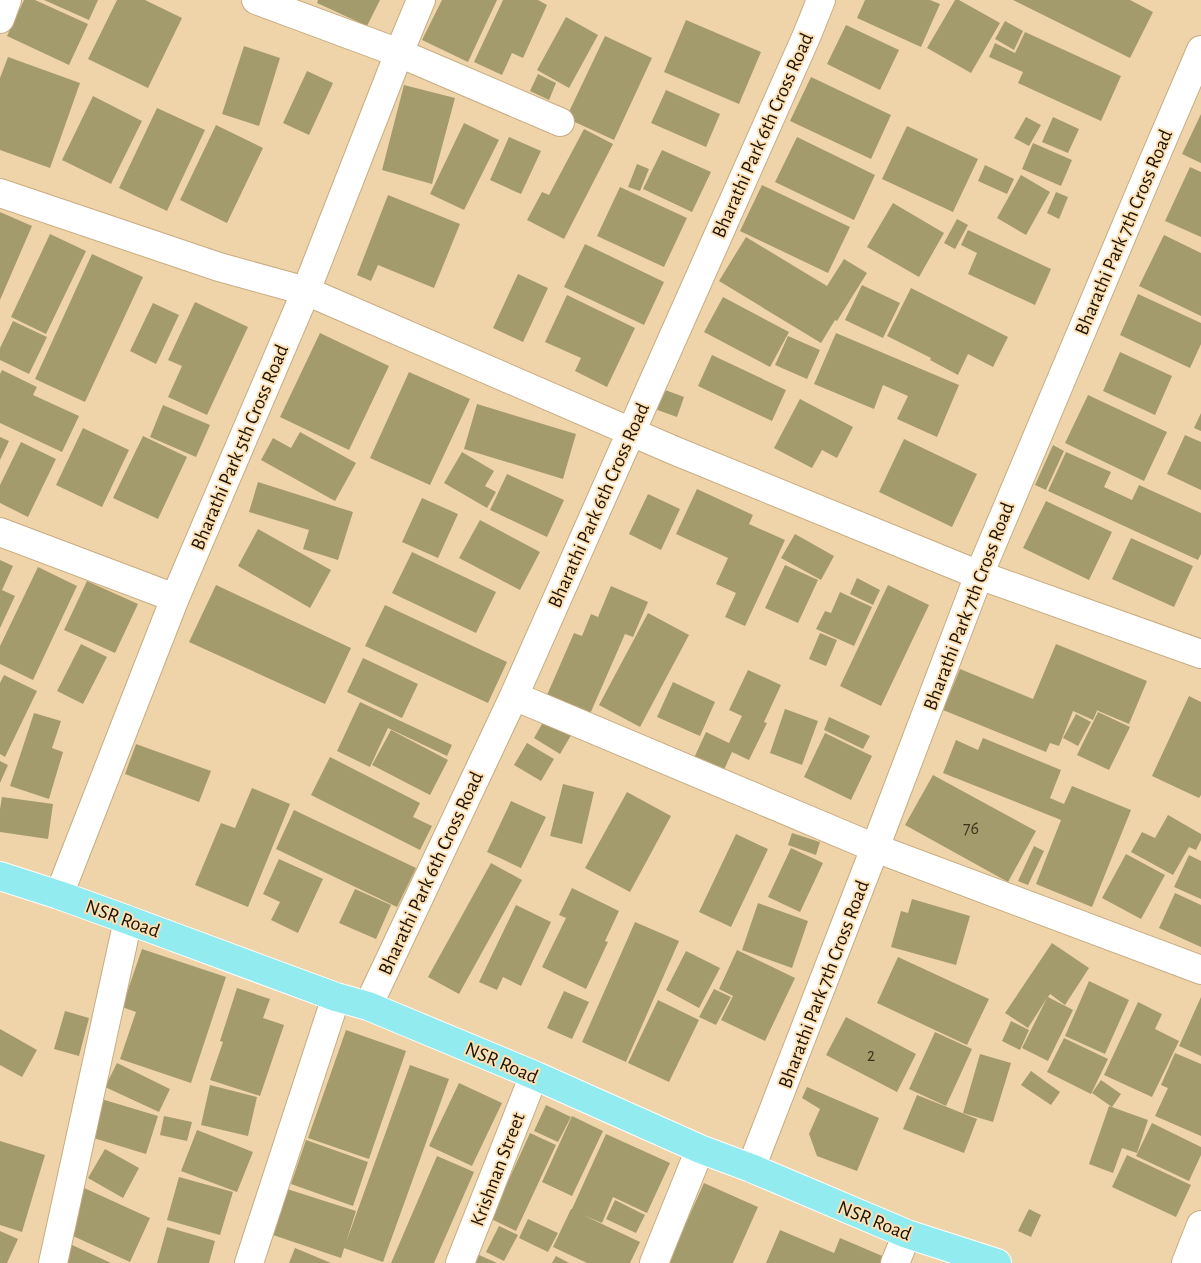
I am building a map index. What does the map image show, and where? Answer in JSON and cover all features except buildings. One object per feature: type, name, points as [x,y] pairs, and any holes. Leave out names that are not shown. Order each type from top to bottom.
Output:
[{"type":"main road","name":"NSR Road","points":[[0,876],[59,895],[336,997],[368,1006],[907,1234],[997,1263]]},
{"type":"street","points":[[0,19],[7,0]]},
{"type":"street","points":[[256,0],[399,53],[560,122]]},
{"type":"street","name":"Bharathi Park 5th Cross Road","points":[[59,895],[175,598],[306,291],[421,0]]},
{"type":"street","name":"Bharathi Park 6th Cross Road","points":[[368,1006],[514,696],[821,0]]},
{"type":"street","name":"Bharathi Park 7th Cross Road","points":[[751,1168],[876,848],[978,575],[1146,178],[1199,58]]},
{"type":"street","points":[[0,194],[219,267],[306,291],[630,432],[978,575],[1201,654]]},
{"type":"street","points":[[0,532],[175,598]]},
{"type":"street","points":[[514,696],[876,848],[1201,970]]},
{"type":"street","points":[[53,1263],[128,920]]},
{"type":"street","points":[[250,1263],[336,997]]},
{"type":"street","name":"Krishnan Street","points":[[460,1263],[534,1075]]},
{"type":"street","points":[[654,1263],[700,1148]]},
{"type":"street","points":[[1186,1263],[1201,1225]]},
{"type":"street","points":[[895,1263],[907,1234]]}]
